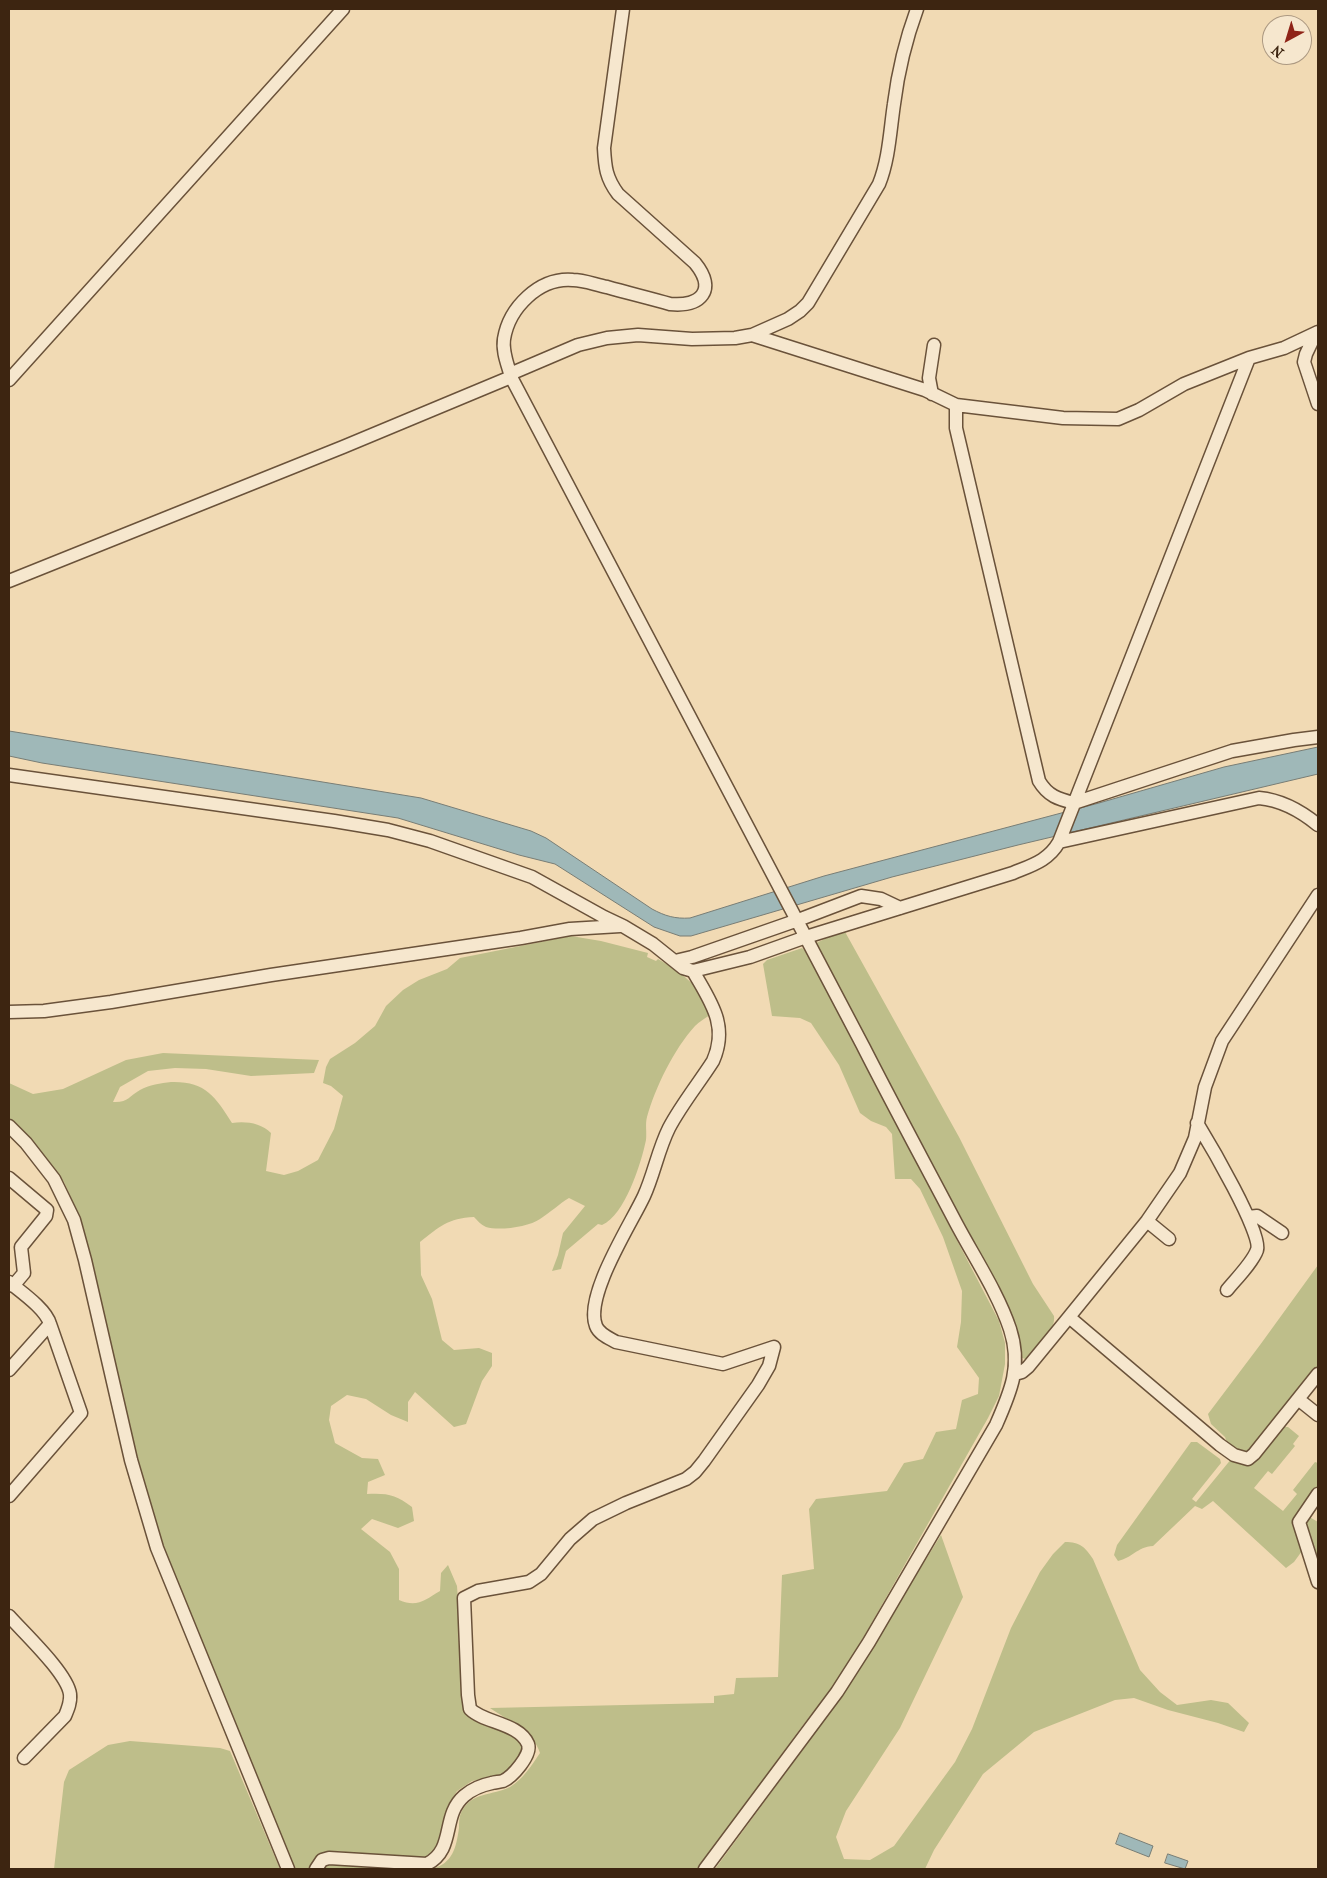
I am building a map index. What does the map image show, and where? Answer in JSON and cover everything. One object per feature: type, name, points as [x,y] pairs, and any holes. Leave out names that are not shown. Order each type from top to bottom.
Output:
[{"type":"street","points":[[9,380],[343,9]]},
{"type":"street","points":[[623,9],[604,148],[605,170],[618,194],[695,262],[704,276],[706,284],[704,290],[700,298],[693,303],[683,305],[670,304],[572,279],[549,284],[528,296],[520,304],[508,327],[504,340],[504,355],[511,376],[993,1292],[1010,1329],[1016,1374],[996,1425],[864,1650],[837,1692],[705,1869]]},
{"type":"street","points":[[9,581],[352,443],[511,376],[578,345],[622,335],[720,339],[752,335],[800,311],[808,303],[879,184],[886,168],[894,100],[904,53],[917,9]]},
{"type":"street","points":[[782,321],[778,331],[778,338],[784,346]]},
{"type":"street","points":[[752,335],[932,394],[956,405],[1063,418],[1118,419],[1139,410],[1184,384],[1249,358],[1284,348],[1317,332]]},
{"type":"street","points":[[1317,332],[1304,362],[1316,391],[1318,404]]},
{"type":"street","points":[[932,394],[929,378],[934,345]]},
{"type":"street","points":[[9,775],[388,830],[430,841],[532,877],[623,926],[653,944],[683,968],[693,971],[750,957],[806,937],[1013,872],[1037,863],[1053,853],[1060,839],[1249,358]]},
{"type":"street","points":[[956,405],[958,438],[1039,781],[1044,790],[1056,799],[1073,806],[1232,751],[1294,740],[1318,738]]},
{"type":"street","points":[[1060,839],[1259,798],[1271,799],[1286,804],[1318,824]]},
{"type":"street","points":[[1016,1374],[1028,1368],[1070,1317],[1147,1222],[1180,1173],[1190,1154],[1195,1138],[1204,1087],[1222,1042],[1318,895]]},
{"type":"street","points":[[675,961],[692,958],[861,896],[881,899],[900,908]]},
{"type":"street","points":[[9,1012],[44,1011],[111,1002],[271,975],[570,929],[623,926]]},
{"type":"street","points":[[316,1869],[322,1860],[329,1858],[427,1864],[435,1860],[443,1851],[449,1822],[464,1796],[475,1789],[492,1782],[502,1781],[508,1777],[524,1760],[528,1749],[528,1743],[517,1733],[499,1722],[483,1718],[470,1709],[464,1598],[478,1591],[529,1582],[541,1574],[570,1539],[593,1519],[626,1503],[686,1479],[704,1461],[758,1386],[769,1366],[774,1347],[724,1364],[616,1342],[605,1337],[596,1327],[595,1306],[599,1289],[644,1196],[664,1140],[670,1127],[717,1052],[720,1038],[719,1025],[713,1005],[693,971]]},
{"type":"street","points":[[1197,1123],[1214,1151],[1248,1217],[1254,1230],[1258,1249],[1227,1290]]},
{"type":"street","points":[[9,1126],[26,1143],[54,1179],[74,1220],[131,1460],[155,1541],[288,1869]]},
{"type":"street","points":[[9,1178],[47,1210],[46,1216],[21,1247],[24,1273],[11,1284],[48,1318],[82,1413],[9,1496]]},
{"type":"street","points":[[1248,1217],[1257,1216],[1282,1233]]},
{"type":"street","points":[[1147,1222],[1169,1239]]},
{"type":"street","points":[[1070,1317],[1220,1445],[1234,1456],[1241,1458],[1248,1459],[1254,1454],[1318,1374]]},
{"type":"street","points":[[9,1370],[50,1324]]},
{"type":"street","points":[[1298,1399],[1318,1415]]},
{"type":"street","points":[[1318,1494],[1299,1522],[1318,1582]]},
{"type":"street","points":[[9,1616],[57,1670],[68,1686],[70,1693],[70,1701],[65,1716],[24,1758]]},
{"type":"green space","points":[[844,930],[959,1137],[1033,1284],[1054,1316],[1054,1322],[1049,1333],[1028,1358],[1020,1357],[999,1288],[814,944]]},
{"type":"green space","points":[[571,936],[601,941],[648,953],[647,957],[656,961],[658,959],[678,971],[703,993],[710,1015],[687,1035],[660,1082],[647,1117],[646,1140],[640,1162],[625,1200],[610,1219],[602,1225],[598,1224],[566,1251],[561,1269],[552,1271],[563,1233],[585,1206],[569,1198],[535,1222],[522,1226],[492,1228],[484,1226],[474,1217],[450,1221],[433,1232],[420,1242],[421,1275],[432,1299],[442,1340],[454,1350],[479,1348],[492,1353],[492,1366],[482,1381],[466,1424],[454,1427],[415,1392],[408,1402],[408,1422],[391,1415],[366,1399],[347,1395],[331,1406],[329,1420],[335,1443],[362,1458],[378,1459],[385,1475],[368,1482],[367,1494],[391,1496],[412,1507],[414,1521],[398,1528],[372,1519],[361,1529],[390,1552],[399,1569],[399,1600],[411,1603],[421,1602],[440,1591],[441,1573],[448,1565],[457,1586],[465,1699],[497,1725],[521,1740],[519,1757],[511,1768],[500,1775],[472,1781],[457,1791],[448,1805],[442,1839],[428,1858],[407,1860],[337,1851],[325,1854],[311,1869],[293,1869],[160,1543],[146,1500],[79,1216],[64,1182],[25,1133],[9,1118],[9,1083],[33,1094],[63,1089],[126,1060],[163,1053],[319,1060],[314,1073],[251,1076],[206,1069],[175,1068],[148,1071],[120,1087],[113,1102],[125,1100],[144,1088],[163,1083],[183,1082],[201,1087],[214,1098],[232,1123],[243,1122],[253,1124],[263,1127],[271,1133],[266,1171],[284,1175],[298,1171],[318,1160],[334,1129],[343,1096],[331,1086],[323,1083],[326,1067],[330,1059],[355,1043],[375,1026],[386,1006],[403,990],[419,980],[447,969],[460,958]]},
{"type":"green space","points":[[802,948],[807,952],[999,1321],[1005,1343],[1005,1364],[999,1396],[862,1640],[831,1689],[698,1869],[432,1869],[445,1863],[452,1854],[458,1835],[460,1816],[465,1806],[476,1797],[503,1790],[515,1784],[527,1772],[540,1753],[537,1746],[526,1733],[490,1708],[714,1703],[714,1696],[734,1694],[736,1678],[778,1677],[782,1575],[814,1569],[809,1509],[816,1499],[887,1491],[904,1463],[923,1459],[936,1432],[956,1429],[962,1400],[978,1394],[979,1378],[957,1347],[961,1322],[962,1291],[943,1237],[920,1189],[911,1179],[895,1179],[892,1134],[886,1127],[871,1121],[860,1113],[839,1065],[811,1023],[800,1018],[772,1016],[763,964],[767,960]]},
{"type":"green space","points":[[1318,1265],[1318,1369],[1246,1455],[1228,1445],[1225,1437],[1211,1424],[1208,1414]]},
{"type":"green space","points":[[1283,1427],[1288,1427],[1299,1436],[1293,1444],[1295,1446],[1272,1474],[1268,1471],[1254,1488],[1283,1511],[1297,1494],[1293,1490],[1315,1462],[1318,1463],[1318,1492],[1294,1522],[1302,1551],[1294,1562],[1286,1568],[1213,1501],[1202,1509],[1195,1506],[1153,1546],[1143,1548],[1118,1561],[1114,1555],[1117,1545],[1191,1442],[1197,1442],[1220,1459],[1221,1463],[1192,1499],[1196,1502],[1232,1458],[1237,1461]]},
{"type":"green space","points":[[1306,1515],[1318,1522],[1318,1570],[1305,1526]]},
{"type":"green space","points":[[941,1535],[963,1597],[900,1728],[846,1811],[836,1837],[844,1859],[870,1860],[894,1846],[955,1762],[972,1729],[1011,1628],[1040,1572],[1053,1554],[1065,1542],[1082,1546],[1093,1559],[1140,1670],[1160,1692],[1177,1705],[1211,1700],[1228,1703],[1249,1723],[1244,1732],[1134,1698],[1115,1700],[1034,1732],[983,1774],[934,1850],[925,1869],[715,1869],[834,1707]]},
{"type":"green space","points":[[130,1741],[220,1748],[230,1751],[280,1869],[54,1869],[64,1782],[69,1770],[108,1745]]},
{"type":"green space","points":[[334,1864],[384,1867],[399,1869],[323,1869]]},
{"type":"water","points":[[9,731],[421,798],[531,831],[546,838],[652,909],[661,914],[680,918],[690,918],[824,876],[1099,803],[1224,767],[1318,747],[1318,774],[1018,845],[892,877],[691,936],[680,936],[654,927],[555,864],[398,818],[42,763],[9,756]]},
{"type":"water","points":[[1120,1833],[1153,1846],[1149,1857],[1116,1844]]},
{"type":"water","points":[[1168,1854],[1188,1861],[1185,1869],[1165,1863]]}]
